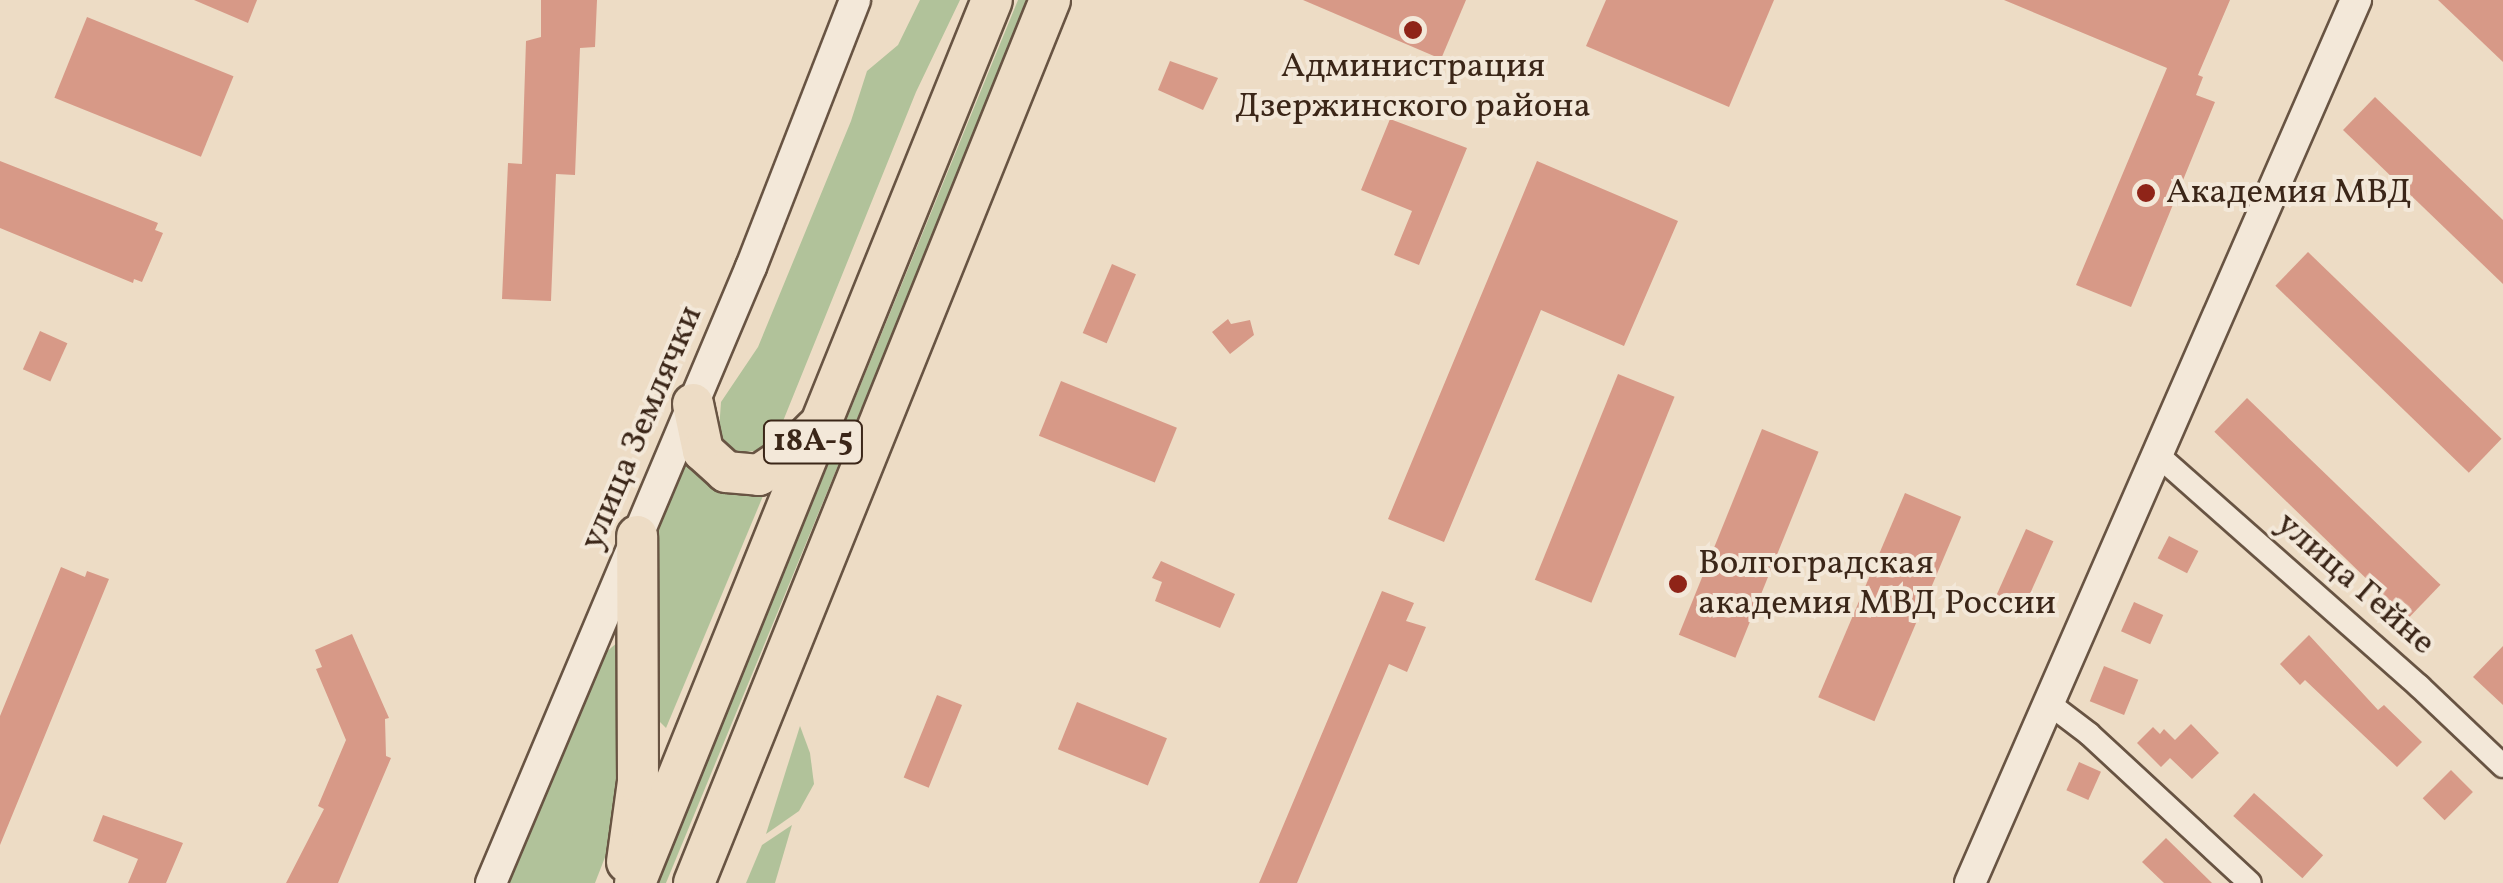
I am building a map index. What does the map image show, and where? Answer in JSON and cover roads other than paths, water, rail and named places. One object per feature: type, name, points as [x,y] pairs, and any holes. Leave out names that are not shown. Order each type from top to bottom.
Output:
[{"type":"highway","name":"18А-5","points":[[634,883],[992,0]]},
{"type":"highway","name":"18А-5","points":[[694,883],[1050,0]]},
{"type":"highway","points":[[693,404],[703,452],[726,472],[759,475],[789,456],[821,422]]},
{"type":"highway","points":[[624,883],[638,782],[638,536]]},
{"type":"street","name":"улица Землячки","points":[[491,883],[693,404],[855,0]]},
{"type":"street","points":[[1970,883],[2160,458],[2356,0]]},
{"type":"street","name":"улица Гейне","points":[[2160,458],[2420,686],[2503,766]]},
{"type":"street","points":[[2051,705],[2089,734],[2250,883]]},
{"type":"place","name":"Администрация Дзержинского района","points":[[1413,30]]},
{"type":"place","name":"Академия МВД","points":[[2146,193]]},
{"type":"place","name":"Волгоградская академия МВД России","points":[[1678,584]]}]
